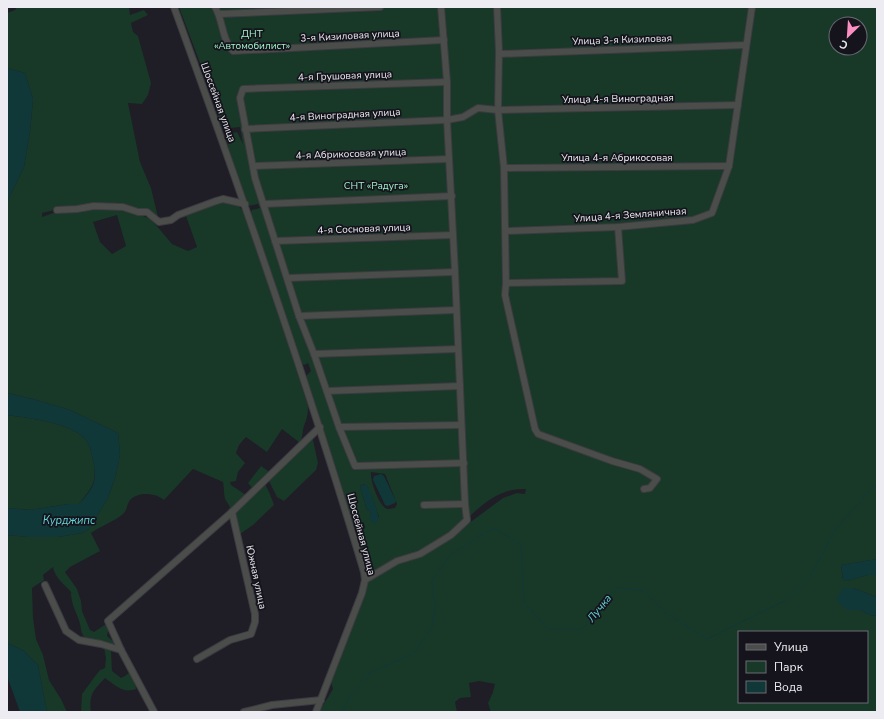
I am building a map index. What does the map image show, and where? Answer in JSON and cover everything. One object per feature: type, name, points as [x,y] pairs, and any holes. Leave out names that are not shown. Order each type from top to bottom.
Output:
[{"type":"street","name":"Шоссейная улица","points":[[174,7],[244,204],[320,427],[362,565],[365,580],[351,624],[316,712]]},
{"type":"street","points":[[215,7],[219,14],[380,7]]},
{"type":"street","points":[[365,580],[396,561],[420,554],[451,535],[467,520],[464,504],[464,463],[461,425],[452,196],[447,120],[447,82],[441,7]]},
{"type":"street","points":[[497,7],[499,54],[498,110],[504,168],[506,231],[505,295],[506,306],[535,429],[538,434],[612,461],[640,469],[657,480],[650,488],[644,489]]},
{"type":"street","name":"Улица 4-я Земляничная","points":[[506,231],[618,227],[693,220],[712,213],[729,166],[752,7]]},
{"type":"street","name":"3-я Кизиловая улица","points":[[219,14],[229,47],[234,51],[444,40]]},
{"type":"street","name":"Улица 3-я Кизиловая","points":[[499,54],[746,45]]},
{"type":"street","name":"4-я Грушовая улица","points":[[245,128],[240,98],[243,89],[447,82]]},
{"type":"street","name":"Улица 4-я Виноградная","points":[[447,120],[463,117],[478,108],[498,110],[738,105]]},
{"type":"street","name":"4-я Виноградная улица","points":[[245,128],[447,120]]},
{"type":"street","points":[[245,128],[254,166],[255,178],[300,316],[339,428],[355,466],[464,463]]},
{"type":"street","name":"4-я Абрикосовая улица","points":[[254,166],[449,159]]},
{"type":"street","name":"Улица 4-я Абрикосовая","points":[[504,168],[729,166]]},
{"type":"street","points":[[264,204],[452,196]]},
{"type":"street","points":[[57,210],[94,206],[123,206],[138,212],[147,212],[159,222],[165,222],[178,215],[216,201],[223,200],[244,204]]},
{"type":"street","points":[[506,283],[622,281],[618,227]]},
{"type":"street","name":"4-я Сосновая улица","points":[[276,241],[453,235]]},
{"type":"street","points":[[288,278],[455,272]]},
{"type":"street","points":[[300,316],[456,310]]},
{"type":"street","points":[[314,354],[458,349]]},
{"type":"street","points":[[327,391],[460,386]]},
{"type":"street","points":[[339,428],[461,425]]},
{"type":"street","points":[[154,712],[121,650],[108,621],[232,512],[320,427]]},
{"type":"street","points":[[424,505],[464,504]]},
{"type":"street","name":"Южная улица","points":[[197,659],[230,640],[252,634],[255,622],[255,614],[232,512]]},
{"type":"street","points":[[45,585],[66,631],[79,640],[101,644],[121,650]]},
{"type":"street","points":[[244,712],[272,706],[321,700]]},
{"type":"green space","points":[[17,7],[129,7],[130,15],[144,10],[148,15],[131,23],[133,32],[138,36],[151,83],[148,95],[142,104],[128,103],[140,162],[151,188],[158,217],[134,208],[117,205],[96,204],[42,213],[42,217],[56,212],[87,209],[106,208],[127,210],[151,219],[172,244],[188,251],[197,247],[186,216],[217,203],[232,203],[239,207],[245,214],[308,406],[300,443],[282,429],[267,452],[246,437],[239,445],[236,453],[245,463],[238,472],[236,481],[230,482],[231,485],[246,495],[230,511],[228,510],[230,508],[225,499],[223,482],[193,469],[164,500],[157,496],[147,494],[138,495],[130,500],[123,514],[117,519],[91,533],[100,551],[70,567],[65,572],[77,589],[81,601],[82,611],[90,630],[94,632],[106,624],[109,627],[107,636],[114,642],[113,646],[86,639],[84,637],[73,605],[71,592],[58,578],[53,567],[43,575],[44,580],[32,588],[33,618],[36,639],[43,655],[49,680],[67,712],[47,712],[38,665],[24,651],[7,643],[7,535],[58,537],[82,533],[88,530],[108,498],[116,475],[120,454],[118,433],[70,410],[7,393],[7,202],[24,167],[30,132],[33,99],[25,73],[7,68],[7,13],[15,10]],"holes":[[[117,215],[126,246],[112,254],[100,242],[93,222]]]},
{"type":"green space","points":[[179,7],[877,7],[877,559],[841,565],[843,580],[847,581],[868,575],[877,575],[877,597],[853,588],[847,610],[860,610],[870,615],[877,616],[877,712],[491,712],[488,703],[495,684],[479,681],[469,683],[471,697],[460,698],[455,702],[457,712],[319,712],[333,689],[331,682],[360,607],[367,583],[388,568],[438,546],[503,498],[517,493],[525,494],[526,489],[503,493],[493,498],[483,504],[446,536],[431,543],[433,545],[365,577],[360,551],[346,501],[305,377],[311,371],[308,363],[304,365],[301,363],[250,215],[252,210],[260,208],[258,204],[248,206],[225,135],[237,132],[243,144],[240,127],[222,129],[208,84]],"holes":[[[371,472],[385,474],[397,504],[395,508],[388,509],[381,504],[374,487]],[[365,484],[372,497],[379,517],[371,515],[370,511],[367,510],[360,486]]]},
{"type":"green space","points":[[7,415],[58,424],[77,433],[86,440],[90,448],[95,474],[93,484],[79,504],[69,504],[30,510],[7,508]]},
{"type":"green space","points":[[310,440],[313,440],[318,463],[316,470],[284,501],[277,497],[269,481]]},
{"type":"green space","points":[[261,466],[271,473],[253,489],[248,483]]},
{"type":"green space","points":[[265,484],[274,505],[253,525],[240,534],[235,513]]},
{"type":"green space","points":[[104,648],[111,650],[112,671],[121,678],[130,672],[135,682],[136,689],[123,690],[105,678],[97,686],[91,697],[91,712],[81,712],[82,694],[100,670],[105,668],[106,658]]},
{"type":"water","points":[[7,68],[25,73],[33,99],[30,132],[24,167],[7,202]]},
{"type":"water","name":"Курджипс","points":[[7,393],[70,410],[118,433],[120,454],[116,475],[108,498],[88,530],[82,533],[58,537],[7,535],[7,508],[30,510],[69,504],[79,504],[91,489],[95,474],[90,448],[84,438],[68,428],[58,424],[7,415]]},
{"type":"water","points":[[381,474],[384,476],[396,501],[388,506],[385,505],[373,480],[374,476]]},
{"type":"water","points":[[366,484],[378,513],[378,521],[374,524],[368,517],[371,515],[370,511],[367,510],[360,486]]},
{"type":"water","points":[[877,559],[877,575],[868,575],[847,581],[843,580],[841,565]]},
{"type":"water","points":[[843,588],[853,588],[877,597],[877,616],[870,615],[860,610],[847,610],[836,600]]},
{"type":"water","points":[[7,643],[24,651],[38,665],[47,712],[20,712],[7,676]]},
{"type":"waterway","name":"Лучка","points":[[341,712],[351,694],[368,674],[414,653],[432,627],[435,608],[432,581],[450,555],[493,528],[521,544],[524,602],[548,629],[582,629],[616,588],[643,590],[663,611],[707,639],[786,600],[811,575],[835,530],[877,482]]},
{"type":"park label","name":"ДНТ «Автомобилист»","points":[[252,38]]},
{"type":"park label","name":"СНТ «Радуга»","points":[[376,185]]}]
